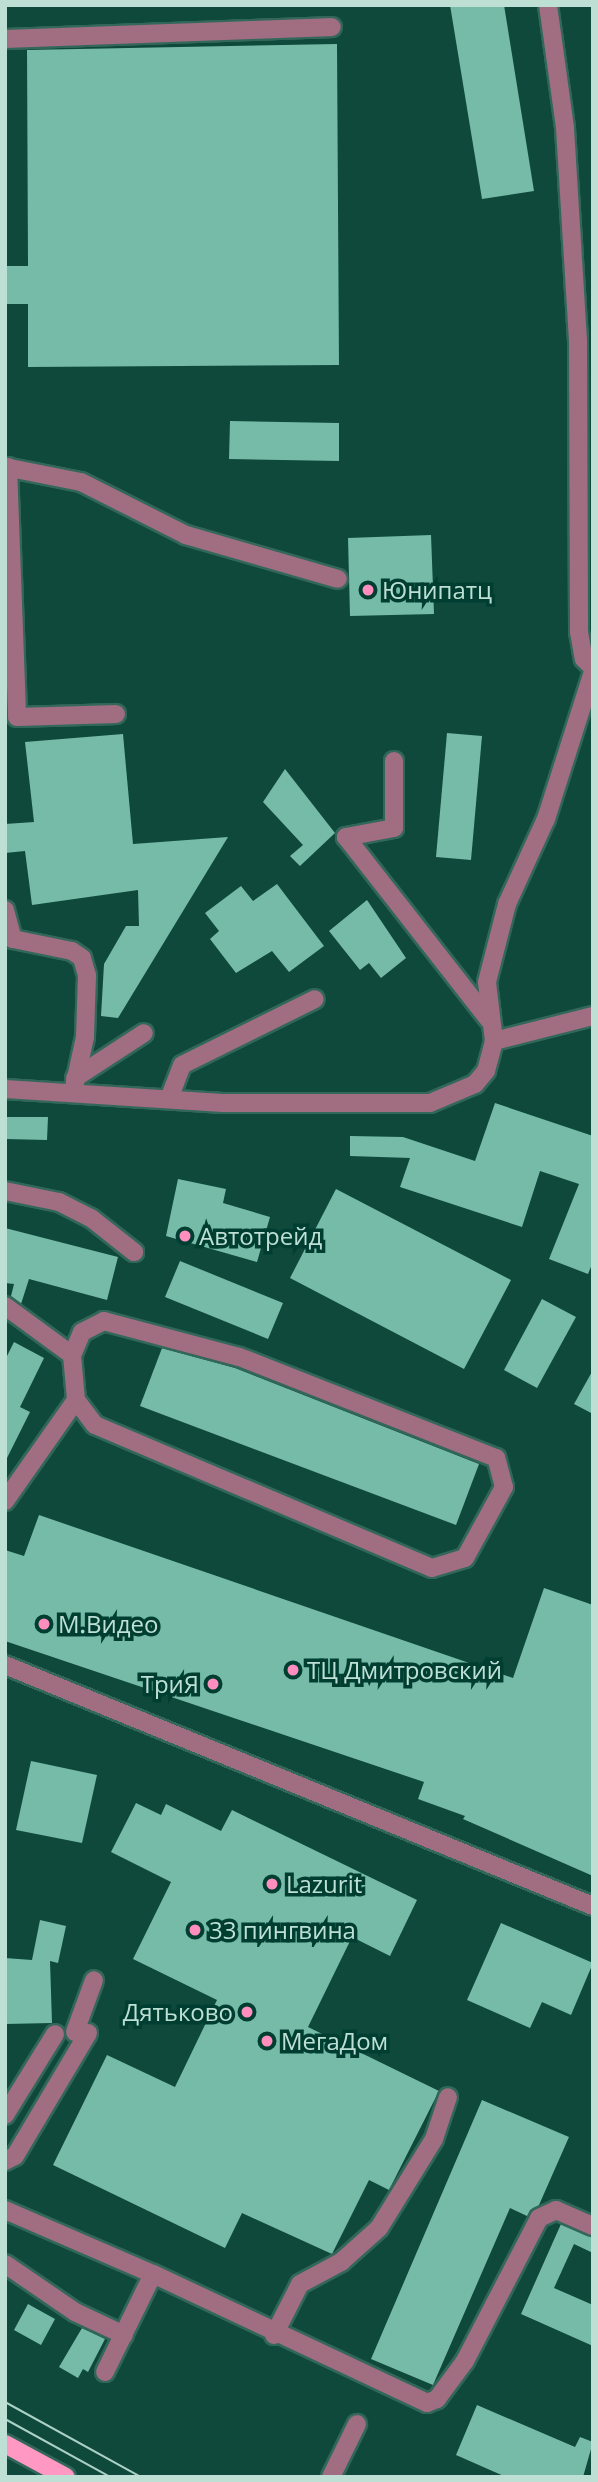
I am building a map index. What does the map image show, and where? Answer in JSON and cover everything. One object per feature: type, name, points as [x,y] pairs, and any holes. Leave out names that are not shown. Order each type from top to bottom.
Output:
[{"type":"main road","points":[[5,2444],[66,2477]]},
{"type":"street","points":[[5,1089],[74,1085],[169,1099],[383,1106],[430,1103],[475,1084],[486,1071],[493,1032],[487,982],[507,904],[546,819],[593,670],[584,659],[579,632],[578,341],[565,128],[548,5]]},
{"type":"street","points":[[5,39],[332,27]]},
{"type":"street","points":[[116,714],[17,717],[7,467],[81,482],[186,535],[338,579]]},
{"type":"street","points":[[394,761],[394,828],[345,837],[493,1032]]},
{"type":"street","points":[[5,910],[13,939],[72,951],[82,958],[88,998],[74,1085]]},
{"type":"street","points":[[169,1099],[182,1065],[315,999]]},
{"type":"street","points":[[493,1032],[593,1016]]},
{"type":"street","points":[[74,1085],[144,1033]]},
{"type":"street","points":[[5,1191],[59,1202],[91,1219],[134,1252]]},
{"type":"street","points":[[5,1306],[72,1355]]},
{"type":"street","points":[[104,1321],[239,1357],[496,1458],[504,1487],[466,1558],[432,1568],[95,1425],[76,1400],[72,1355],[82,1332],[104,1321]]},
{"type":"street","points":[[5,1502],[76,1400]]},
{"type":"street","points":[[5,1665],[593,1906]]},
{"type":"street","points":[[5,2161],[15,2156],[82,2033],[94,1980]]},
{"type":"street","points":[[5,2115],[55,2034]]},
{"type":"street","points":[[274,2335],[300,2284],[341,2262],[379,2228],[435,2139],[448,2097]]},
{"type":"street","points":[[5,2210],[153,2274],[274,2335],[427,2403],[437,2399],[465,2361],[539,2218],[556,2210],[593,2226]]},
{"type":"street","points":[[5,2264],[75,2312],[124,2334]]},
{"type":"street","points":[[105,2372],[153,2274]]},
{"type":"street","points":[[331,2477],[357,2424]]},
{"type":"building","points":[[450,5],[504,5],[534,191],[482,199]]},
{"type":"building","points":[[337,44],[339,365],[28,367],[28,304],[5,304],[5,266],[28,266],[27,50]]},
{"type":"building","points":[[230,421],[339,423],[339,461],[229,459]]},
{"type":"building","points":[[431,535],[434,614],[350,616],[348,538]]},
{"type":"building","points":[[447,733],[482,736],[471,860],[436,857]]},
{"type":"building","points":[[123,734],[133,844],[228,837],[118,1018],[101,1016],[104,964],[126,926],[139,926],[138,890],[32,905],[25,851],[5,853],[5,824],[34,822],[25,742]]},
{"type":"building","points":[[285,769],[335,833],[300,866],[290,856],[303,845],[263,802]]},
{"type":"building","points":[[277,884],[324,946],[289,972],[272,951],[236,973],[210,939],[219,931],[205,913],[241,886],[253,901]]},
{"type":"building","points":[[367,900],[406,958],[381,978],[369,963],[360,970],[329,931]]},
{"type":"building","points":[[495,1103],[593,1136],[593,1262],[588,1274],[549,1259],[579,1184],[540,1171],[522,1227],[400,1187],[410,1158],[350,1156],[350,1136],[403,1137],[475,1161]]},
{"type":"building","points":[[5,1117],[48,1117],[47,1140],[5,1139]]},
{"type":"building","points":[[178,1179],[226,1189],[223,1203],[270,1217],[257,1262],[166,1236]]},
{"type":"building","points":[[336,1189],[511,1280],[464,1369],[290,1278]]},
{"type":"building","points":[[5,1228],[118,1257],[107,1300],[29,1279],[21,1304],[11,1296],[14,1284],[5,1283]]},
{"type":"building","points":[[180,1261],[283,1303],[268,1339],[165,1297]]},
{"type":"building","points":[[542,1299],[576,1317],[537,1388],[504,1370]]},
{"type":"building","points":[[14,1342],[44,1358],[20,1407],[30,1412],[5,1462],[5,1360]]},
{"type":"building","points":[[162,1348],[235,1368],[479,1464],[456,1525],[140,1406]]},
{"type":"building","points":[[593,1370],[593,1414],[574,1404]]},
{"type":"building","name":"ТЦ Дмитровский","points":[[39,1515],[513,1678],[544,1588],[593,1605],[593,1876],[463,1819],[465,1816],[418,1799],[424,1782],[5,1641],[5,1550],[24,1556]]},
{"type":"building","points":[[31,1761],[97,1775],[82,1843],[16,1830]]},
{"type":"building","name":"МегаДом","points":[[136,1803],[161,1815],[166,1804],[221,1831],[232,1810],[417,1900],[390,1956],[352,1937],[308,2027],[439,2091],[389,2190],[369,2180],[332,2254],[242,2213],[225,2248],[53,2165],[107,2055],[175,2087],[217,2000],[133,1959],[171,1882],[111,1852]]},
{"type":"building","points":[[40,1920],[66,1926],[58,1963],[50,1961],[52,2023],[5,2024],[5,1958],[32,1960]]},
{"type":"building","points":[[501,1923],[593,1963],[571,2015],[542,2002],[530,2028],[467,2000]]},
{"type":"building","points":[[482,2100],[569,2137],[539,2205],[527,2216],[510,2208],[433,2385],[371,2359]]},
{"type":"building","points":[[561,2224],[593,2237],[593,2253],[574,2244],[554,2288],[593,2305],[593,2346],[521,2314]]},
{"type":"building","points":[[28,2304],[55,2319],[41,2345],[14,2330]]},
{"type":"building","points":[[82,2328],[105,2339],[88,2372],[83,2369],[78,2378],[59,2367]]},
{"type":"building","points":[[477,2405],[575,2447],[580,2437],[593,2442],[583,2477],[506,2477],[456,2455]]},
{"type":"tram line","points":[[5,2402],[141,2477]]},
{"type":"tram line","points":[[5,2419],[110,2477]]},
{"type":"place","name":"Юнипатц","points":[[368,590]]},
{"type":"place","name":"Автотрейд","points":[[185,1236]]},
{"type":"place","name":"М.Видео","points":[[44,1624]]},
{"type":"place","name":"ТЦ Дмитровский","points":[[293,1670]]},
{"type":"place","name":"ТриЯ","points":[[213,1684]]},
{"type":"place","name":"Lazurit","points":[[272,1884]]},
{"type":"place","name":"33 пингвина","points":[[195,1930]]},
{"type":"place","name":"Дятьково","points":[[247,2012]]},
{"type":"place","name":"МегаДом","points":[[267,2041]]}]
